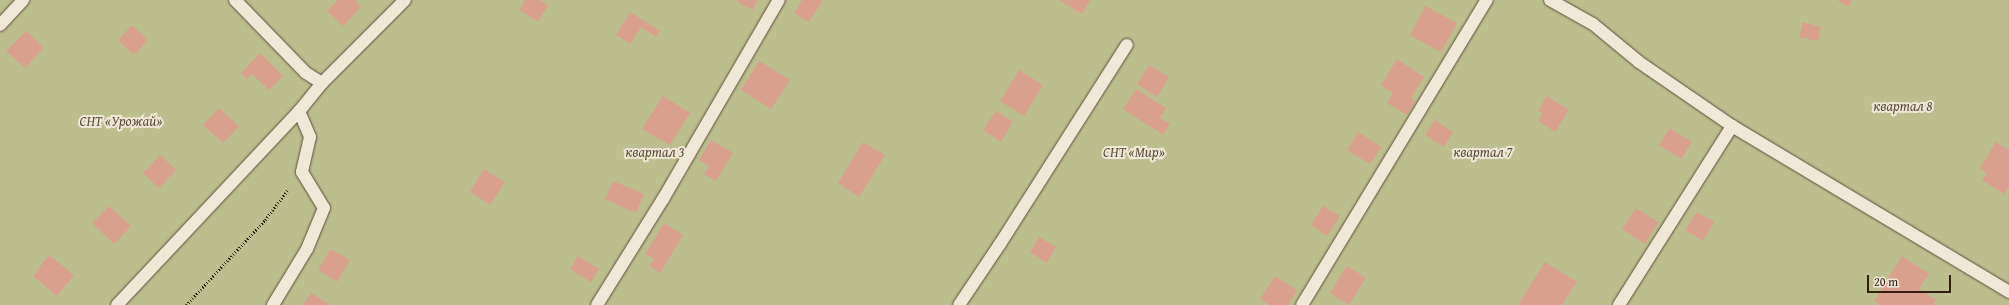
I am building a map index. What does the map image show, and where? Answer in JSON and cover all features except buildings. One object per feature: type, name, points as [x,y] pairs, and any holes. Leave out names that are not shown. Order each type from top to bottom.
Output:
[{"type":"lane","points":[[0,25],[23,0]]},
{"type":"lane","points":[[235,0],[306,73],[322,83]]},
{"type":"lane","points":[[117,305],[299,111],[322,83],[405,0]]},
{"type":"lane","points":[[597,305],[667,193],[779,0]]},
{"type":"lane","points":[[1302,305],[1487,0]]},
{"type":"lane","points":[[1550,0],[1593,24],[1640,62],[1732,126],[2009,292]]},
{"type":"lane","points":[[959,305],[1000,244],[1127,45]]},
{"type":"lane","points":[[273,305],[307,249],[324,208],[302,172],[310,137],[299,111]]},
{"type":"lane","points":[[1619,305],[1732,126]]},
{"type":"path","points":[[186,305],[265,220],[302,172]]},
{"type":"green space","name":"СНТ «Мир»","points":[[0,0],[2009,0],[2009,305],[0,305]]},
{"type":"park label","name":"квартал 8","points":[[1903,106]]},
{"type":"park label","name":"СНТ «Урожай»","points":[[121,121]]},
{"type":"park label","name":"квартал 3","points":[[655,152]]},
{"type":"park label","name":"квартал 7","points":[[1483,152]]}]
